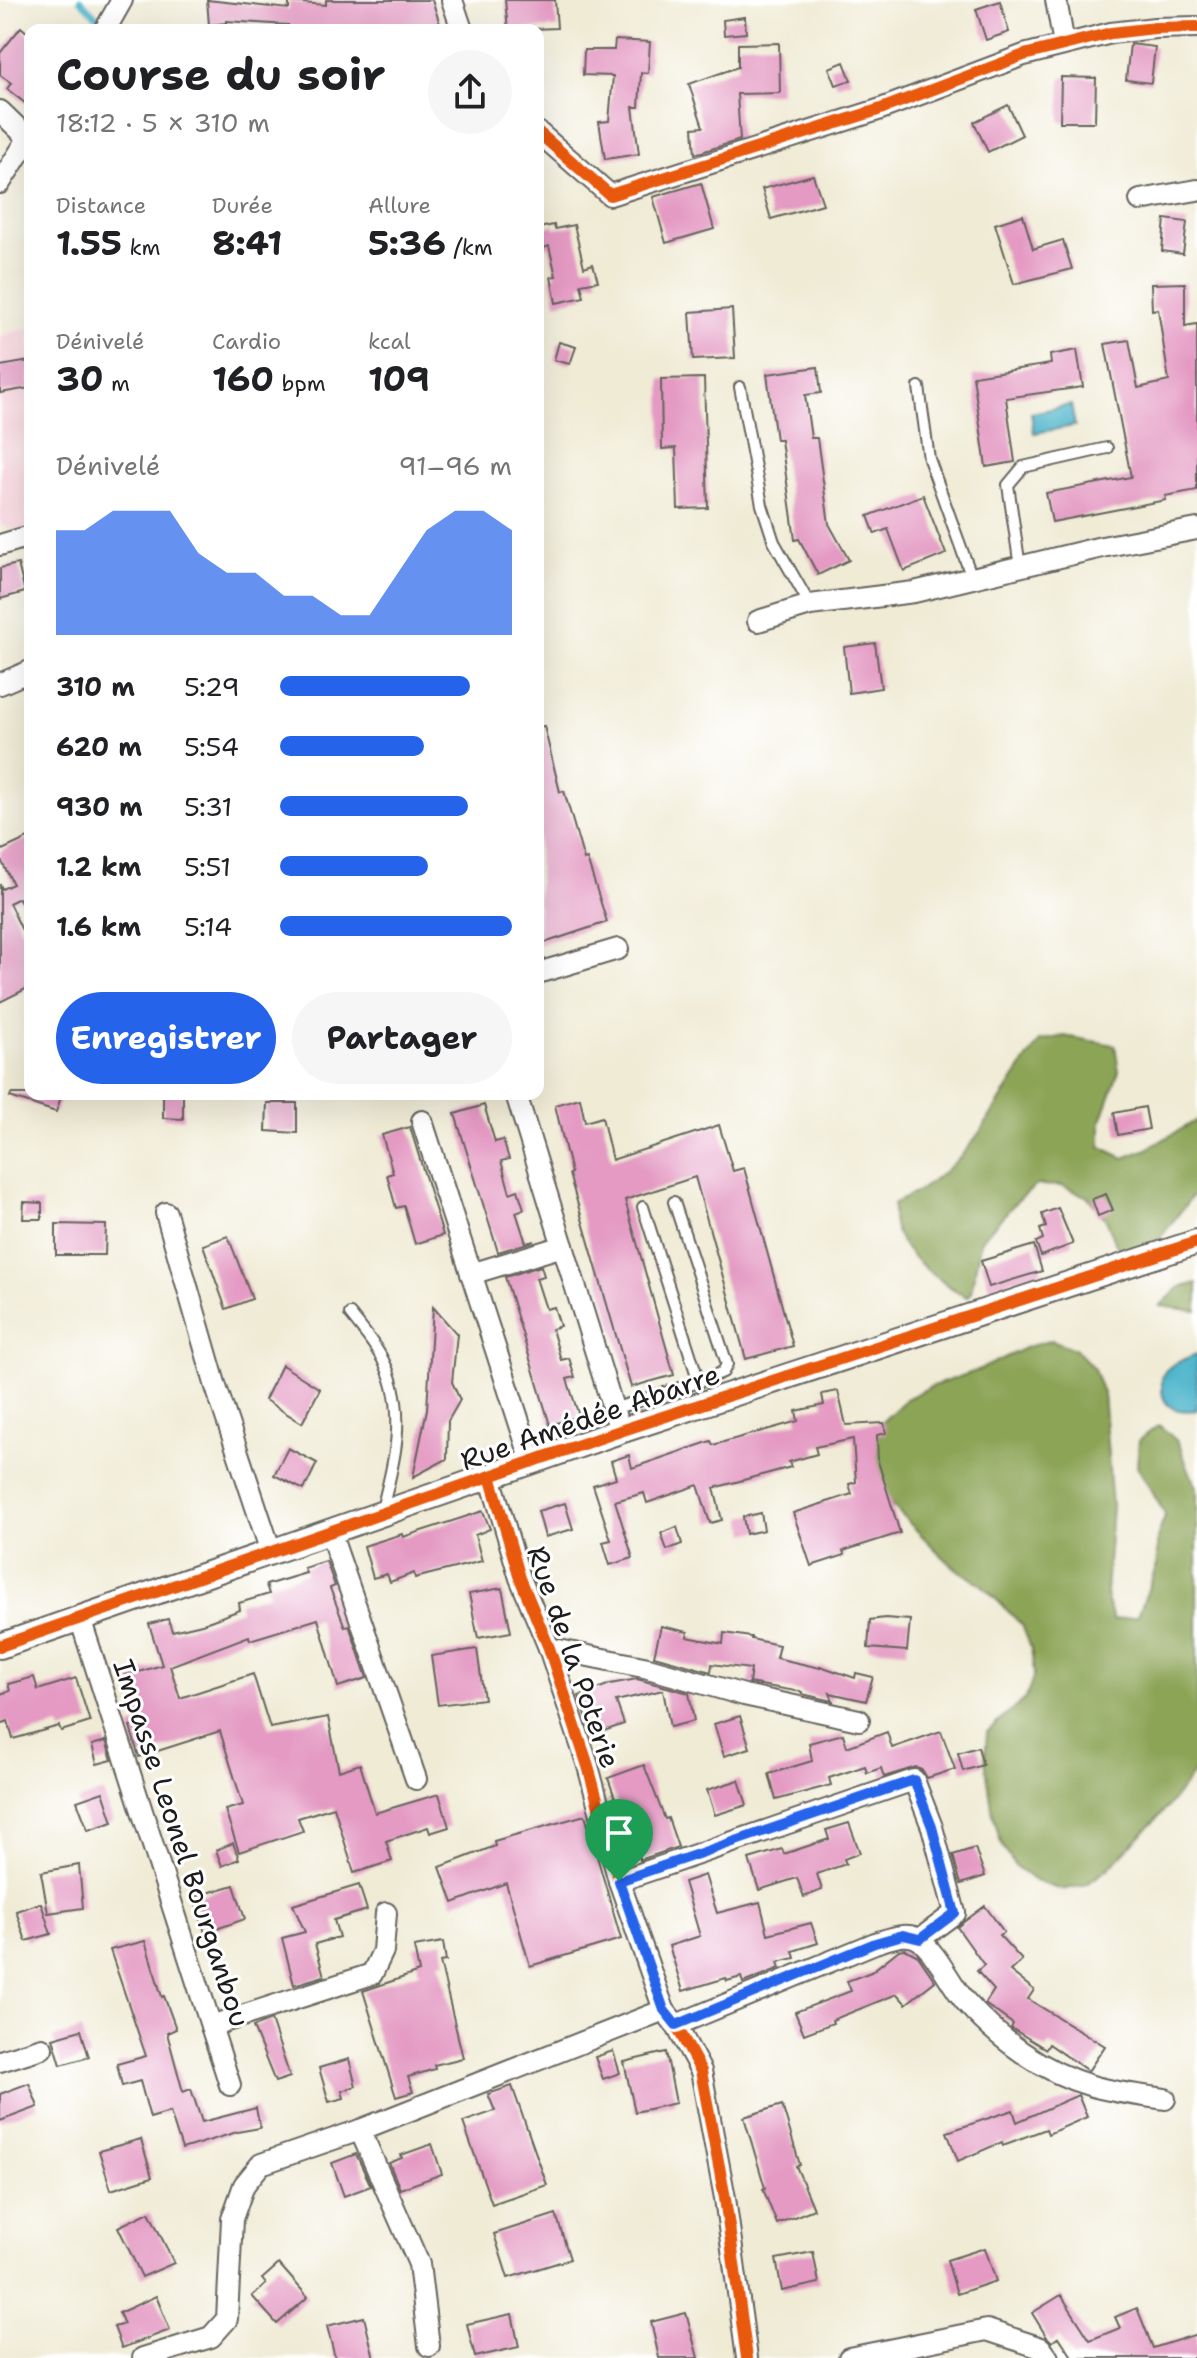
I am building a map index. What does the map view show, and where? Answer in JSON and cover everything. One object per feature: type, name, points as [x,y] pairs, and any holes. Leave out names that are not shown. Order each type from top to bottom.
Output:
[{"type":"street","points":[[109,24],[122,0]]},
{"type":"street","points":[[452,0],[460,24]]},
{"type":"street","points":[[1056,0],[1064,44]]},
{"type":"street","points":[[544,137],[610,195],[819,130],[1024,55],[1111,33],[1197,27]]},
{"type":"street","points":[[0,111],[24,133]]},
{"type":"street","points":[[0,183],[20,167]]},
{"type":"street","points":[[1140,200],[1197,190]]},
{"type":"street","points":[[758,621],[810,605],[914,592],[1197,529]]},
{"type":"street","points":[[0,545],[24,538]]},
{"type":"street","points":[[0,684],[24,674]]},
{"type":"street","points":[[544,971],[618,949]]},
{"type":"street","points":[[518,1100],[616,1420]]},
{"type":"street","points":[[422,1121],[532,1462]]},
{"type":"street","points":[[166,1213],[216,1387],[271,1552]]},
{"type":"street","name":"Rue Amédée Abarre","points":[[0,1646],[532,1462],[616,1420],[1197,1242]]},
{"type":"street","points":[[471,1274],[563,1246]]},
{"type":"street","name":"Rue de la Poterie","points":[[490,1476],[520,1578],[549,1648],[588,1766],[619,1881],[670,2017],[701,2071],[712,2118],[747,2358]]},
{"type":"street","points":[[330,1532],[416,1779]]},
{"type":"street","name":"Impasse Leonel Bourganbou","points":[[80,1618],[230,2085]]},
{"type":"street","points":[[549,1648],[648,1668],[744,1695],[859,1720]]},
{"type":"street","points":[[619,1881],[914,1780],[932,1827],[955,1913],[920,1939]]},
{"type":"street","points":[[211,2026],[372,1974],[383,1951],[386,1913]]},
{"type":"street","points":[[143,2358],[211,2337],[227,2319],[232,2219],[244,2185],[261,2164],[903,1935],[920,1939],[966,2002],[1033,2060],[1090,2085],[1165,2099]]},
{"type":"street","points":[[0,2061],[42,2048]]},
{"type":"street","points":[[360,2130],[419,2264],[429,2346]]},
{"type":"street","points":[[849,2358],[987,2330],[1041,2348],[1048,2358]]},
{"type":"lane","points":[[740,387],[762,505],[774,542],[810,605]]},
{"type":"lane","points":[[919,387],[929,459],[972,578]]},
{"type":"lane","points":[[1020,567],[1008,485],[1023,467],[1107,448]]},
{"type":"lane","points":[[616,1420],[723,1372],[727,1364],[674,1202]]},
{"type":"lane","points":[[643,1207],[699,1382]]},
{"type":"lane","points":[[350,1314],[373,1343],[389,1372],[397,1411],[397,1440],[381,1514]]},
{"type":"shaded area","points":[[24,329],[22,531],[0,525],[0,336]]},
{"type":"green space","points":[[1064,1036],[1115,1045],[1119,1071],[1101,1121],[1101,1147],[1124,1158],[1147,1149],[1197,1120],[1197,1190],[1157,1242],[1136,1261],[1116,1245],[1107,1221],[1088,1197],[1063,1186],[1037,1185],[1016,1202],[981,1240],[971,1292],[967,1297],[936,1277],[906,1248],[894,1226],[893,1204],[922,1189],[945,1172],[979,1133],[1040,1041]]},
{"type":"green space","points":[[1197,1283],[1197,1311],[1160,1306],[1179,1288]]},
{"type":"green space","points":[[1052,1340],[1077,1350],[1094,1369],[1103,1393],[1112,1506],[1106,1594],[1113,1620],[1138,1616],[1157,1565],[1157,1539],[1165,1514],[1137,1466],[1139,1440],[1159,1425],[1178,1442],[1197,1490],[1197,1769],[1166,1809],[1109,1868],[1087,1884],[1062,1890],[1035,1881],[1014,1865],[1001,1843],[993,1815],[985,1759],[987,1732],[1026,1698],[1034,1674],[1031,1648],[1022,1625],[981,1584],[956,1569],[876,1489],[861,1442],[906,1399],[1027,1347]]},
{"type":"water","points":[[1071,405],[1075,426],[1034,433],[1031,413]]},
{"type":"water","points":[[1197,1354],[1197,1410],[1177,1410],[1164,1399],[1163,1375],[1174,1364]]},
{"type":"building","points":[[207,0],[289,9],[289,2],[326,5],[326,0],[432,0],[440,24],[227,21],[209,24]]},
{"type":"building","points":[[505,0],[555,0],[557,28],[544,29],[544,24],[507,24]]},
{"type":"building","points":[[1000,1],[1009,32],[986,40],[976,9]]},
{"type":"building","points":[[745,17],[746,33],[724,35],[723,20]]},
{"type":"building","points":[[21,27],[24,30],[24,102],[7,89],[11,83],[0,75],[0,53]]},
{"type":"building","points":[[615,40],[650,42],[648,73],[641,73],[639,107],[633,107],[639,154],[605,159],[599,122],[609,121],[613,76],[583,75],[584,50],[614,50]]},
{"type":"building","points":[[779,43],[780,93],[737,94],[740,140],[695,154],[693,128],[703,127],[689,84],[738,67],[738,44]]},
{"type":"building","points":[[1130,44],[1155,47],[1151,83],[1126,80]]},
{"type":"building","points":[[844,62],[851,80],[836,85],[829,68]]},
{"type":"building","points":[[1061,77],[1096,78],[1095,122],[1060,122]]},
{"type":"building","points":[[1008,105],[1022,135],[988,152],[974,122]]},
{"type":"building","points":[[813,175],[823,204],[771,219],[762,189]]},
{"type":"building","points":[[701,183],[714,229],[666,243],[653,197]]},
{"type":"building","points":[[1023,215],[1033,249],[1063,240],[1072,269],[1014,284],[995,224]]},
{"type":"building","points":[[1165,219],[1187,222],[1183,254],[1162,251]]},
{"type":"building","points":[[554,225],[555,229],[574,225],[584,267],[593,264],[598,281],[581,284],[584,297],[556,303],[551,277],[556,276],[549,246],[544,248],[544,227]]},
{"type":"building","points":[[1185,283],[1185,326],[1197,324],[1197,490],[1165,496],[1166,500],[1052,522],[1046,493],[1131,477],[1105,344],[1129,340],[1138,388],[1169,381],[1158,309],[1152,310],[1151,284]]},
{"type":"building","points":[[732,309],[735,358],[693,360],[690,312]]},
{"type":"building","points":[[559,342],[576,347],[570,364],[554,360]]},
{"type":"building","points":[[1077,350],[1083,387],[1006,398],[1015,462],[986,467],[973,376],[1051,364],[1050,355]]},
{"type":"building","points":[[24,362],[24,389],[0,393],[0,366]]},
{"type":"building","points":[[818,367],[821,393],[805,395],[811,438],[817,438],[829,524],[849,560],[818,575],[799,539],[795,540],[781,440],[776,440],[767,374]]},
{"type":"building","points":[[704,378],[708,508],[678,509],[676,448],[662,449],[661,379]]},
{"type":"building","points":[[923,495],[946,554],[904,571],[888,529],[875,534],[868,516]]},
{"type":"building","points":[[18,564],[24,592],[0,599],[0,568]]},
{"type":"building","points":[[875,643],[881,688],[849,693],[844,647]]},
{"type":"building","points":[[544,726],[560,792],[564,791],[584,860],[587,859],[607,922],[544,943]]},
{"type":"building","points":[[24,840],[24,908],[19,898],[9,903],[24,934],[24,990],[0,1002],[0,884],[2,889],[13,884],[0,858],[0,851]]},
{"type":"building","points":[[11,1094],[24,1094],[24,1100],[60,1100],[56,1112],[10,1097]]},
{"type":"building","points":[[580,1098],[585,1122],[602,1117],[612,1160],[719,1125],[733,1171],[744,1168],[793,1346],[746,1359],[695,1177],[625,1200],[674,1375],[631,1387],[569,1174],[555,1105]]},
{"type":"building","points":[[163,1100],[183,1100],[183,1119],[163,1118]]},
{"type":"building","points":[[267,1103],[297,1103],[297,1133],[266,1131]]},
{"type":"building","points":[[484,1105],[495,1142],[503,1140],[509,1159],[501,1161],[510,1193],[518,1190],[524,1209],[516,1212],[526,1243],[534,1241],[498,1252],[455,1114]]},
{"type":"building","points":[[1145,1107],[1149,1129],[1118,1135],[1114,1113]]},
{"type":"building","points":[[410,1127],[443,1235],[415,1244],[404,1206],[396,1208],[387,1175],[393,1173],[382,1135]]},
{"type":"building","points":[[1106,1194],[1113,1210],[1098,1216],[1092,1199]]},
{"type":"building","points":[[24,1202],[42,1203],[42,1219],[23,1219]]},
{"type":"building","points":[[1058,1208],[1073,1244],[1041,1256],[1036,1242],[1043,1239],[1040,1229],[1046,1227],[1042,1214]]},
{"type":"building","points":[[56,1224],[106,1225],[105,1255],[56,1255]]},
{"type":"building","points":[[228,1236],[252,1299],[226,1309],[203,1245]]},
{"type":"building","points":[[1034,1245],[1042,1271],[989,1287],[981,1261]]},
{"type":"building","points":[[541,1266],[544,1276],[536,1278],[546,1309],[554,1307],[560,1326],[552,1329],[561,1360],[569,1358],[575,1377],[567,1379],[579,1416],[550,1425],[505,1277]]},
{"type":"building","points":[[433,1307],[457,1334],[452,1382],[460,1400],[448,1421],[447,1459],[413,1477],[427,1409]]},
{"type":"building","points":[[282,1365],[320,1389],[302,1423],[265,1400]]},
{"type":"building","points":[[838,1391],[846,1425],[884,1423],[886,1433],[877,1435],[878,1461],[900,1533],[843,1551],[845,1555],[811,1566],[793,1513],[852,1494],[849,1484],[856,1482],[853,1439],[815,1447],[817,1454],[789,1462],[791,1467],[714,1488],[722,1520],[710,1523],[698,1485],[647,1503],[644,1493],[615,1501],[633,1558],[610,1565],[603,1542],[611,1540],[593,1485],[616,1478],[611,1461],[629,1455],[632,1468],[711,1441],[713,1445],[798,1421],[796,1411],[824,1405],[822,1394]]},
{"type":"building","points":[[288,1448],[317,1463],[304,1490],[274,1475]]},
{"type":"building","points":[[565,1503],[573,1529],[545,1537],[538,1511]]},
{"type":"building","points":[[483,1511],[490,1529],[475,1535],[482,1561],[415,1578],[414,1573],[390,1582],[387,1574],[373,1578],[364,1546]]},
{"type":"building","points":[[761,1513],[764,1530],[746,1534],[743,1517]]},
{"type":"building","points":[[677,1527],[682,1544],[667,1550],[661,1533]]},
{"type":"building","points":[[326,1561],[335,1586],[330,1588],[345,1627],[349,1625],[367,1678],[338,1687],[318,1619],[250,1640],[249,1636],[170,1666],[180,1698],[253,1674],[270,1728],[328,1717],[339,1771],[360,1764],[375,1813],[439,1794],[449,1827],[430,1833],[428,1827],[386,1841],[392,1861],[354,1873],[334,1807],[298,1818],[303,1831],[239,1852],[225,1810],[243,1805],[220,1731],[139,1757],[130,1727],[139,1724],[125,1676],[162,1665],[149,1624],[168,1619],[172,1631],[202,1624],[240,1610],[239,1603],[269,1594],[266,1585],[306,1573],[304,1568]]},
{"type":"building","points":[[502,1588],[511,1632],[478,1638],[469,1594]]},
{"type":"building","points":[[870,1620],[910,1620],[907,1651],[868,1648]]},
{"type":"building","points":[[661,1626],[688,1632],[687,1637],[723,1644],[724,1633],[751,1637],[779,1645],[776,1658],[820,1666],[855,1678],[856,1673],[873,1677],[866,1701],[830,1693],[833,1701],[749,1683],[751,1669],[712,1664],[711,1672],[654,1656]]},
{"type":"building","points":[[477,1649],[484,1699],[438,1705],[431,1656]]},
{"type":"building","points":[[34,1677],[38,1690],[76,1678],[90,1722],[61,1731],[59,1726],[13,1739],[8,1721],[0,1724],[0,1694],[10,1691],[8,1684]]},
{"type":"building","points":[[637,1679],[689,1693],[694,1721],[670,1727],[663,1690],[616,1701],[624,1724],[593,1735],[579,1696],[610,1684]]},
{"type":"building","points":[[740,1716],[750,1748],[724,1756],[714,1724]]},
{"type":"building","points":[[941,1731],[955,1769],[927,1778],[916,1767],[884,1777],[881,1768],[867,1773],[865,1766],[829,1778],[831,1785],[776,1800],[769,1774],[812,1761],[809,1743],[843,1734],[847,1747],[887,1732],[892,1748]]},
{"type":"building","points":[[106,1741],[112,1760],[97,1764],[92,1745]]},
{"type":"building","points":[[978,1747],[983,1765],[963,1771],[958,1753]]},
{"type":"building","points":[[644,1765],[678,1847],[640,1860],[624,1811],[620,1812],[608,1778]]},
{"type":"building","points":[[739,1780],[747,1805],[715,1815],[707,1790]]},
{"type":"building","points":[[103,1792],[113,1822],[88,1830],[77,1801]]},
{"type":"building","points":[[585,1815],[621,1939],[530,1966],[506,1883],[453,1903],[440,1867],[495,1846],[494,1841]]},
{"type":"building","points":[[849,1823],[860,1853],[844,1859],[846,1864],[817,1874],[822,1890],[804,1897],[797,1878],[759,1890],[749,1859],[782,1849],[784,1854],[829,1839],[826,1830]]},
{"type":"building","points":[[233,1843],[239,1859],[222,1866],[216,1850]]},
{"type":"building","points":[[975,1848],[985,1876],[961,1884],[953,1855]]},
{"type":"building","points":[[79,1865],[83,1908],[48,1913],[41,1872]]},
{"type":"building","points":[[705,1875],[717,1913],[760,1902],[768,1934],[811,1923],[818,1943],[793,1951],[795,1958],[778,1962],[780,1968],[743,1983],[741,1977],[727,1981],[726,1978],[683,1991],[669,1946],[700,1936],[684,1882]]},
{"type":"building","points":[[234,1885],[245,1919],[205,1933],[194,1897]]},
{"type":"building","points":[[359,1885],[367,1910],[334,1920],[339,1937],[315,1944],[324,1976],[294,1985],[282,1938],[305,1932],[293,1905]]},
{"type":"building","points":[[41,1903],[51,1934],[26,1941],[16,1911]]},
{"type":"building","points":[[985,1906],[1004,1932],[999,1935],[1022,1960],[1010,1971],[1034,1990],[1028,1999],[1105,2046],[1088,2071],[1049,2044],[1046,2049],[1011,2028],[1013,2024],[985,2004],[994,1990],[977,1971],[984,1965],[957,1927]]},
{"type":"building","points":[[145,1941],[162,1997],[176,2029],[167,2033],[183,2092],[191,2089],[202,2122],[256,2108],[260,2128],[182,2149],[170,2112],[150,2118],[140,2081],[122,2086],[117,2064],[146,2056],[110,1950]]},
{"type":"building","points":[[443,1942],[446,1961],[440,1962],[463,2058],[434,2065],[435,2069],[408,2077],[413,2092],[396,2097],[363,1991],[419,1972],[414,1947]]},
{"type":"building","points":[[905,1949],[918,1956],[935,1981],[906,2004],[897,1994],[804,2034],[795,2012],[851,1991],[847,1981],[871,1972],[899,1950]]},
{"type":"building","points":[[271,2020],[290,2077],[275,2082],[253,2027]]},
{"type":"building","points":[[81,2030],[89,2057],[61,2065],[53,2038]]},
{"type":"building","points":[[613,2051],[620,2073],[603,2079],[595,2057]]},
{"type":"building","points":[[666,2052],[676,2103],[635,2112],[624,2062]]},
{"type":"building","points":[[349,2059],[356,2086],[342,2091],[344,2098],[329,2102],[319,2068]]},
{"type":"building","points":[[29,2083],[38,2107],[0,2121],[0,2094]]},
{"type":"building","points":[[512,2086],[547,2185],[492,2204],[463,2122],[495,2111],[488,2094]]},
{"type":"building","points":[[1078,2095],[1087,2117],[1048,2134],[1046,2129],[1003,2145],[1002,2142],[958,2161],[947,2132],[1013,2110],[1017,2122]]},
{"type":"building","points":[[782,2105],[800,2165],[796,2166],[814,2209],[777,2224],[763,2189],[744,2117]]},
{"type":"building","points":[[141,2139],[152,2177],[111,2190],[99,2151]]},
{"type":"building","points":[[432,2144],[442,2174],[400,2189],[389,2163],[402,2158],[401,2155]]},
{"type":"building","points":[[356,2154],[371,2186],[344,2196],[332,2163]]},
{"type":"building","points":[[149,2212],[174,2263],[142,2277],[118,2227]]},
{"type":"building","points":[[556,2214],[570,2259],[508,2278],[494,2234]]},
{"type":"building","points":[[985,2248],[996,2281],[957,2294],[947,2260]]},
{"type":"building","points":[[813,2252],[819,2283],[782,2291],[776,2259]]},
{"type":"building","points":[[279,2264],[308,2297],[277,2324],[252,2296],[266,2284],[262,2279]]},
{"type":"building","points":[[1061,2295],[1090,2340],[1120,2328],[1115,2317],[1137,2308],[1153,2348],[1197,2334],[1197,2358],[1073,2358],[1059,2337],[1052,2342],[1046,2336],[1032,2313]]},
{"type":"building","points":[[156,2296],[170,2330],[122,2348],[114,2327],[124,2324],[119,2313]]},
{"type":"building","points":[[686,2313],[698,2358],[659,2358],[651,2322]]},
{"type":"building","points":[[512,2314],[519,2347],[475,2357],[467,2324]]},
{"type":"building","points":[[364,2317],[374,2358],[335,2358],[327,2326]]},
{"type":"waterway","points":[[80,0],[104,24]]},
{"type":"cycle path","points":[[544,137],[610,195],[878,110],[1024,55],[1111,33],[1197,27]]},
{"type":"cycle path","points":[[0,1646],[620,1431],[1197,1242]]},
{"type":"cycle path","points":[[490,1476],[520,1578],[549,1648],[588,1766],[619,1881],[664,2010],[676,2025],[701,2071],[725,2198],[747,2358]]},
{"type":"route","points":[[914,1780],[932,1827],[955,1913],[920,1939],[903,1935],[875,1943],[676,2025],[664,2010],[619,1881],[914,1780]]}]
